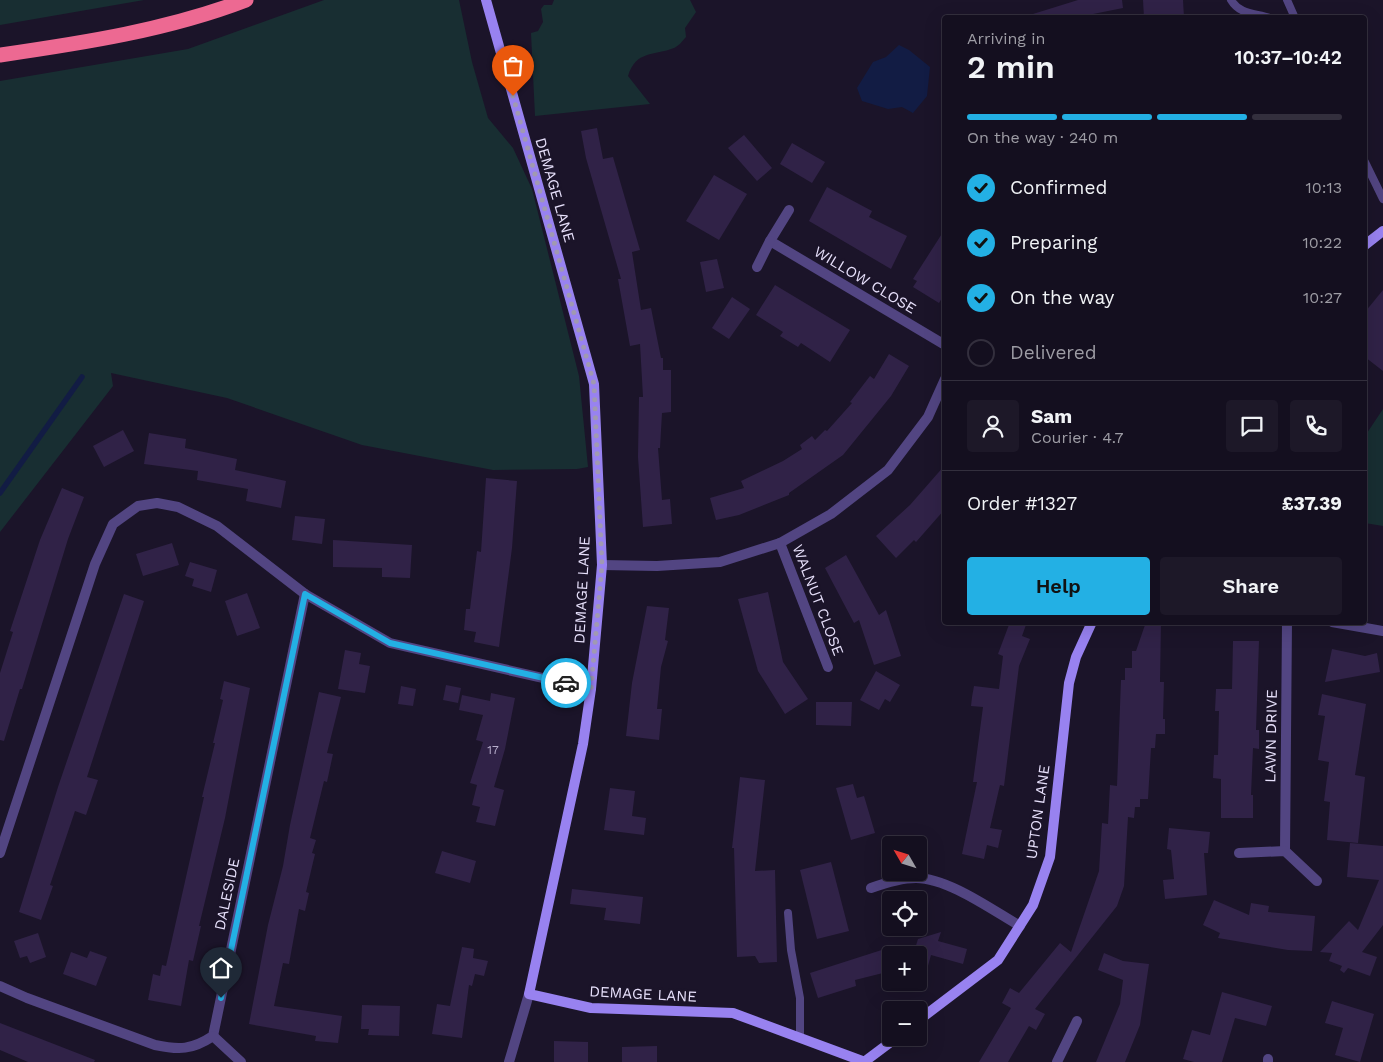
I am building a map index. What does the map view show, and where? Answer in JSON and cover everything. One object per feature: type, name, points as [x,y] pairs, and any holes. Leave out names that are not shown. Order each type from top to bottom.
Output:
[{"type":"highway","points":[[0,55],[74,44],[204,16],[246,0]]},
{"type":"street","name":"DEMAGE LANE","points":[[486,0],[594,384],[602,565],[591,688],[583,744],[529,994],[591,1008],[734,1013],[865,1062]]},
{"type":"street","points":[[757,267],[788,210]]},
{"type":"street","points":[[1367,243],[1383,231]]},
{"type":"street","name":"WILLOW CLOSE","points":[[770,241],[942,343]]},
{"type":"street","points":[[602,565],[657,566],[720,562],[780,543],[831,514],[888,470],[928,417],[942,386]]},
{"type":"street","points":[[0,853],[95,564],[113,524],[138,506],[157,503],[178,507],[217,526],[305,594],[390,643],[591,688]]},
{"type":"street","name":"WALNUT CLOSE","points":[[780,543],[828,667]]},
{"type":"street","name":"DALESIDE","points":[[213,1036],[305,594]]},
{"type":"street","name":"UPTON LANE","points":[[927,1014],[998,960],[1033,905],[1050,857],[1070,682],[1076,657],[1091,625]]},
{"type":"street","name":"LAWN DRIVE","points":[[1285,851],[1287,625]]},
{"type":"street","points":[[1349,625],[1383,631]]},
{"type":"street","points":[[1239,853],[1285,851],[1316,881]]},
{"type":"street","points":[[871,888],[892,880],[917,878],[940,882],[1020,926]]},
{"type":"street","points":[[0,986],[27,998],[155,1045],[174,1049],[197,1046],[213,1036],[241,1062]]},
{"type":"street","points":[[509,1062],[529,994]]},
{"type":"street","points":[[1056,1062],[1077,1021]]},
{"type":"street","points":[[865,1062],[886,1046]]},
{"type":"lane","points":[[1231,0],[1234,5],[1248,14],[1254,15]]},
{"type":"lane","points":[[1287,0],[1294,15]]},
{"type":"lane","points":[[1367,166],[1383,199]]},
{"type":"lane","points":[[788,913],[791,950],[800,998],[800,1038]]},
{"type":"green space","points":[[0,0],[144,0],[0,25]]},
{"type":"green space","points":[[324,0],[459,0],[472,62],[488,118],[513,148],[532,189],[579,376],[588,467],[577,469],[493,470],[362,445],[227,398],[111,373],[113,386],[0,532],[0,81],[188,49]]},
{"type":"green space","points":[[554,0],[690,0],[696,12],[685,28],[686,37],[678,46],[646,55],[631,68],[628,76],[650,104],[535,116],[531,33],[538,31],[543,22],[541,9],[544,5],[552,5]]},
{"type":"green space","points":[[1383,409],[1383,526],[1367,523],[1367,433]]},
{"type":"water","points":[[899,45],[909,50],[930,67],[927,96],[913,113],[902,107],[888,109],[862,101],[857,88],[873,62],[886,57]]},
{"type":"building","points":[[1078,0],[1122,0],[1123,8],[1088,15],[1033,14]]},
{"type":"building","points":[[1143,0],[1183,0],[1184,15],[1144,15]]},
{"type":"building","points":[[597,128],[603,159],[613,157],[640,250],[632,252],[641,310],[651,308],[661,358],[663,358],[663,370],[671,370],[671,412],[662,413],[660,448],[658,448],[662,500],[670,499],[672,524],[643,527],[638,457],[639,397],[643,397],[640,344],[630,346],[618,279],[621,279],[586,158],[581,131]]},
{"type":"building","points":[[744,135],[772,168],[757,181],[728,148]]},
{"type":"building","points":[[792,143],[825,162],[812,183],[780,164]]},
{"type":"building","points":[[714,175],[747,194],[719,240],[686,221]]},
{"type":"building","points":[[827,187],[872,211],[869,217],[907,236],[891,269],[809,221]]},
{"type":"building","points":[[942,234],[942,298],[939,303],[913,287],[917,281],[913,279]]},
{"type":"building","points":[[717,259],[724,288],[706,292],[700,262]]},
{"type":"building","points":[[775,285],[850,330],[830,362],[801,343],[798,347],[780,336],[783,332],[756,315]]},
{"type":"building","points":[[1383,290],[1383,371],[1367,359],[1367,310]]},
{"type":"building","points":[[732,297],[750,309],[729,339],[712,328]]},
{"type":"building","points":[[889,354],[909,366],[891,396],[843,455],[789,493],[789,495],[739,515],[716,520],[710,498],[744,488],[741,481],[783,461],[802,449],[800,445],[812,436],[815,440],[825,430],[827,431],[852,403],[850,402],[870,376],[874,379]]},
{"type":"building","points":[[123,430],[134,451],[104,467],[93,446]]},
{"type":"building","points":[[149,433],[186,439],[185,448],[237,459],[235,470],[286,481],[281,508],[246,501],[248,489],[197,480],[198,471],[144,464]]},
{"type":"building","points":[[942,468],[942,512],[916,542],[914,540],[896,558],[876,536],[910,505]]},
{"type":"building","points":[[486,478],[517,481],[512,548],[499,647],[474,642],[476,632],[464,630],[466,609],[470,609],[477,551],[481,552]]},
{"type":"building","points":[[62,488],[84,497],[68,539],[4,741],[0,740],[0,673],[13,632],[10,631],[40,540]]},
{"type":"building","points":[[295,516],[325,519],[322,544],[292,540]]},
{"type":"building","points":[[333,540],[412,545],[410,578],[382,577],[382,568],[333,567]]},
{"type":"building","points":[[172,543],[179,565],[143,576],[136,554]]},
{"type":"building","points":[[846,555],[879,615],[886,610],[901,656],[874,665],[859,620],[854,623],[825,568]]},
{"type":"building","points":[[190,562],[217,570],[211,592],[192,586],[194,579],[185,576]]},
{"type":"building","points":[[768,592],[783,662],[808,699],[785,714],[758,671],[738,599]]},
{"type":"building","points":[[247,593],[260,628],[237,636],[225,601]]},
{"type":"building","points":[[124,594],[144,601],[87,777],[98,780],[86,815],[75,811],[50,885],[53,886],[41,920],[19,912],[58,787]]},
{"type":"building","points":[[647,606],[669,608],[665,640],[668,641],[661,667],[657,709],[662,709],[659,740],[626,736],[632,683]]},
{"type":"building","points":[[1009,625],[1026,625],[1022,636],[1030,639],[1019,666],[1004,786],[1000,785],[990,828],[1002,830],[998,848],[987,845],[984,859],[962,854],[977,782],[973,782],[983,707],[971,706],[974,686],[999,689],[1003,656],[998,654]]},
{"type":"building","points":[[1145,625],[1161,625],[1160,682],[1164,682],[1163,719],[1165,719],[1165,734],[1156,734],[1155,748],[1151,748],[1148,799],[1140,799],[1140,807],[1135,807],[1134,818],[1128,817],[1124,886],[1117,906],[1035,1009],[1045,1014],[1036,1030],[1029,1026],[1008,1062],[979,1062],[1011,1008],[1002,1003],[1010,988],[1019,993],[1060,943],[1071,952],[1099,871],[1102,823],[1108,824],[1110,785],[1117,786],[1121,680],[1125,680],[1125,668],[1132,668],[1132,651],[1136,651]]},
{"type":"building","points":[[1233,641],[1259,641],[1256,730],[1259,730],[1259,749],[1253,748],[1251,795],[1253,795],[1253,818],[1221,818],[1221,779],[1213,778],[1214,755],[1218,755],[1219,711],[1215,711],[1216,689],[1232,689]]},
{"type":"building","points":[[1332,649],[1365,656],[1377,653],[1380,672],[1325,682]]},
{"type":"building","points":[[345,650],[361,653],[359,664],[370,666],[365,693],[338,689]]},
{"type":"building","points":[[876,671],[900,685],[890,702],[885,699],[879,710],[860,700]]},
{"type":"building","points":[[224,681],[250,688],[225,818],[199,926],[201,926],[193,961],[189,960],[181,1006],[148,1000],[153,974],[160,976],[162,965],[166,966],[215,743],[213,743],[223,700],[220,699]]},
{"type":"building","points":[[446,685],[461,688],[458,703],[443,700]]},
{"type":"building","points":[[401,686],[416,689],[413,706],[398,704]]},
{"type":"building","points":[[319,692],[341,697],[327,753],[333,754],[327,782],[324,781],[310,838],[316,840],[312,853],[315,854],[306,892],[309,893],[305,911],[299,909],[289,964],[283,963],[274,1006],[342,1016],[338,1043],[315,1041],[316,1036],[249,1024],[268,925],[283,866]]},
{"type":"building","points":[[491,693],[515,698],[505,749],[494,787],[504,790],[495,826],[476,822],[480,807],[472,805],[477,785],[470,783],[483,742],[476,740],[483,715],[459,710],[462,695],[490,701]]},
{"type":"building","points":[[1322,694],[1366,704],[1355,775],[1365,777],[1358,843],[1327,840],[1330,802],[1324,801],[1329,762],[1318,760],[1325,716],[1318,715]]},
{"type":"building","points":[[816,702],[852,702],[851,726],[816,725]]},
{"type":"building","points":[[740,777],[765,780],[755,871],[775,870],[777,962],[759,963],[755,956],[737,957],[734,848],[732,848]]},
{"type":"building","points":[[853,784],[857,798],[864,796],[875,833],[851,840],[836,788]]},
{"type":"building","points":[[610,788],[635,791],[632,816],[646,818],[644,835],[604,830]]},
{"type":"building","points":[[1169,828],[1210,832],[1208,853],[1204,853],[1207,895],[1165,899],[1163,880],[1174,879],[1171,850],[1167,849]]},
{"type":"building","points":[[1350,843],[1383,846],[1383,925],[1362,952],[1377,957],[1370,976],[1348,968],[1344,973],[1340,970],[1342,966],[1329,961],[1332,953],[1320,952],[1349,921],[1358,930],[1379,880],[1347,877]]},
{"type":"building","points":[[442,851],[476,861],[470,883],[435,873]]},
{"type":"building","points":[[831,862],[849,931],[817,939],[800,870]]},
{"type":"building","points":[[572,889],[643,897],[640,924],[604,920],[606,908],[570,904]]},
{"type":"building","points":[[1214,900],[1249,915],[1251,903],[1269,906],[1268,912],[1315,916],[1312,951],[1288,950],[1218,938],[1220,933],[1203,925]]},
{"type":"building","points":[[941,932],[938,941],[967,949],[963,964],[931,955],[927,969],[927,946],[916,946],[918,939]]},
{"type":"building","points":[[38,933],[46,957],[30,963],[27,956],[20,958],[14,941]]},
{"type":"building","points":[[462,947],[474,949],[473,958],[488,961],[484,976],[475,974],[472,986],[469,985],[462,1038],[432,1034],[437,1004],[450,1006]]},
{"type":"building","points":[[882,950],[882,973],[855,980],[856,986],[818,998],[810,973]]},
{"type":"building","points":[[90,951],[107,957],[96,986],[63,974],[71,952],[87,958]]},
{"type":"building","points":[[1104,953],[1123,961],[1149,964],[1140,1025],[1125,1062],[1096,1062],[1120,1004],[1123,980],[1098,970]]},
{"type":"building","points":[[1222,992],[1272,1006],[1266,1026],[1235,1018],[1222,1062],[1194,1062],[1183,1059],[1192,1030],[1210,1035]]},
{"type":"building","points":[[1332,1001],[1374,1014],[1360,1062],[1335,1055],[1343,1028],[1325,1023]]},
{"type":"building","points":[[362,1005],[400,1006],[399,1036],[368,1035],[369,1029],[361,1029]]},
{"type":"building","points":[[0,1023],[95,1060],[94,1062],[28,1062],[0,1050]]},
{"type":"building","points":[[554,1041],[588,1042],[588,1062],[554,1062]]},
{"type":"building","points":[[657,1046],[657,1062],[622,1062],[622,1047]]},
{"type":"waterway","points":[[0,493],[82,377]]},
{"type":"way so far","points":[[513,96],[594,384],[602,565],[591,688],[566,683]]},
{"type":"route","points":[[221,998],[305,594],[390,643],[566,683]]}]
